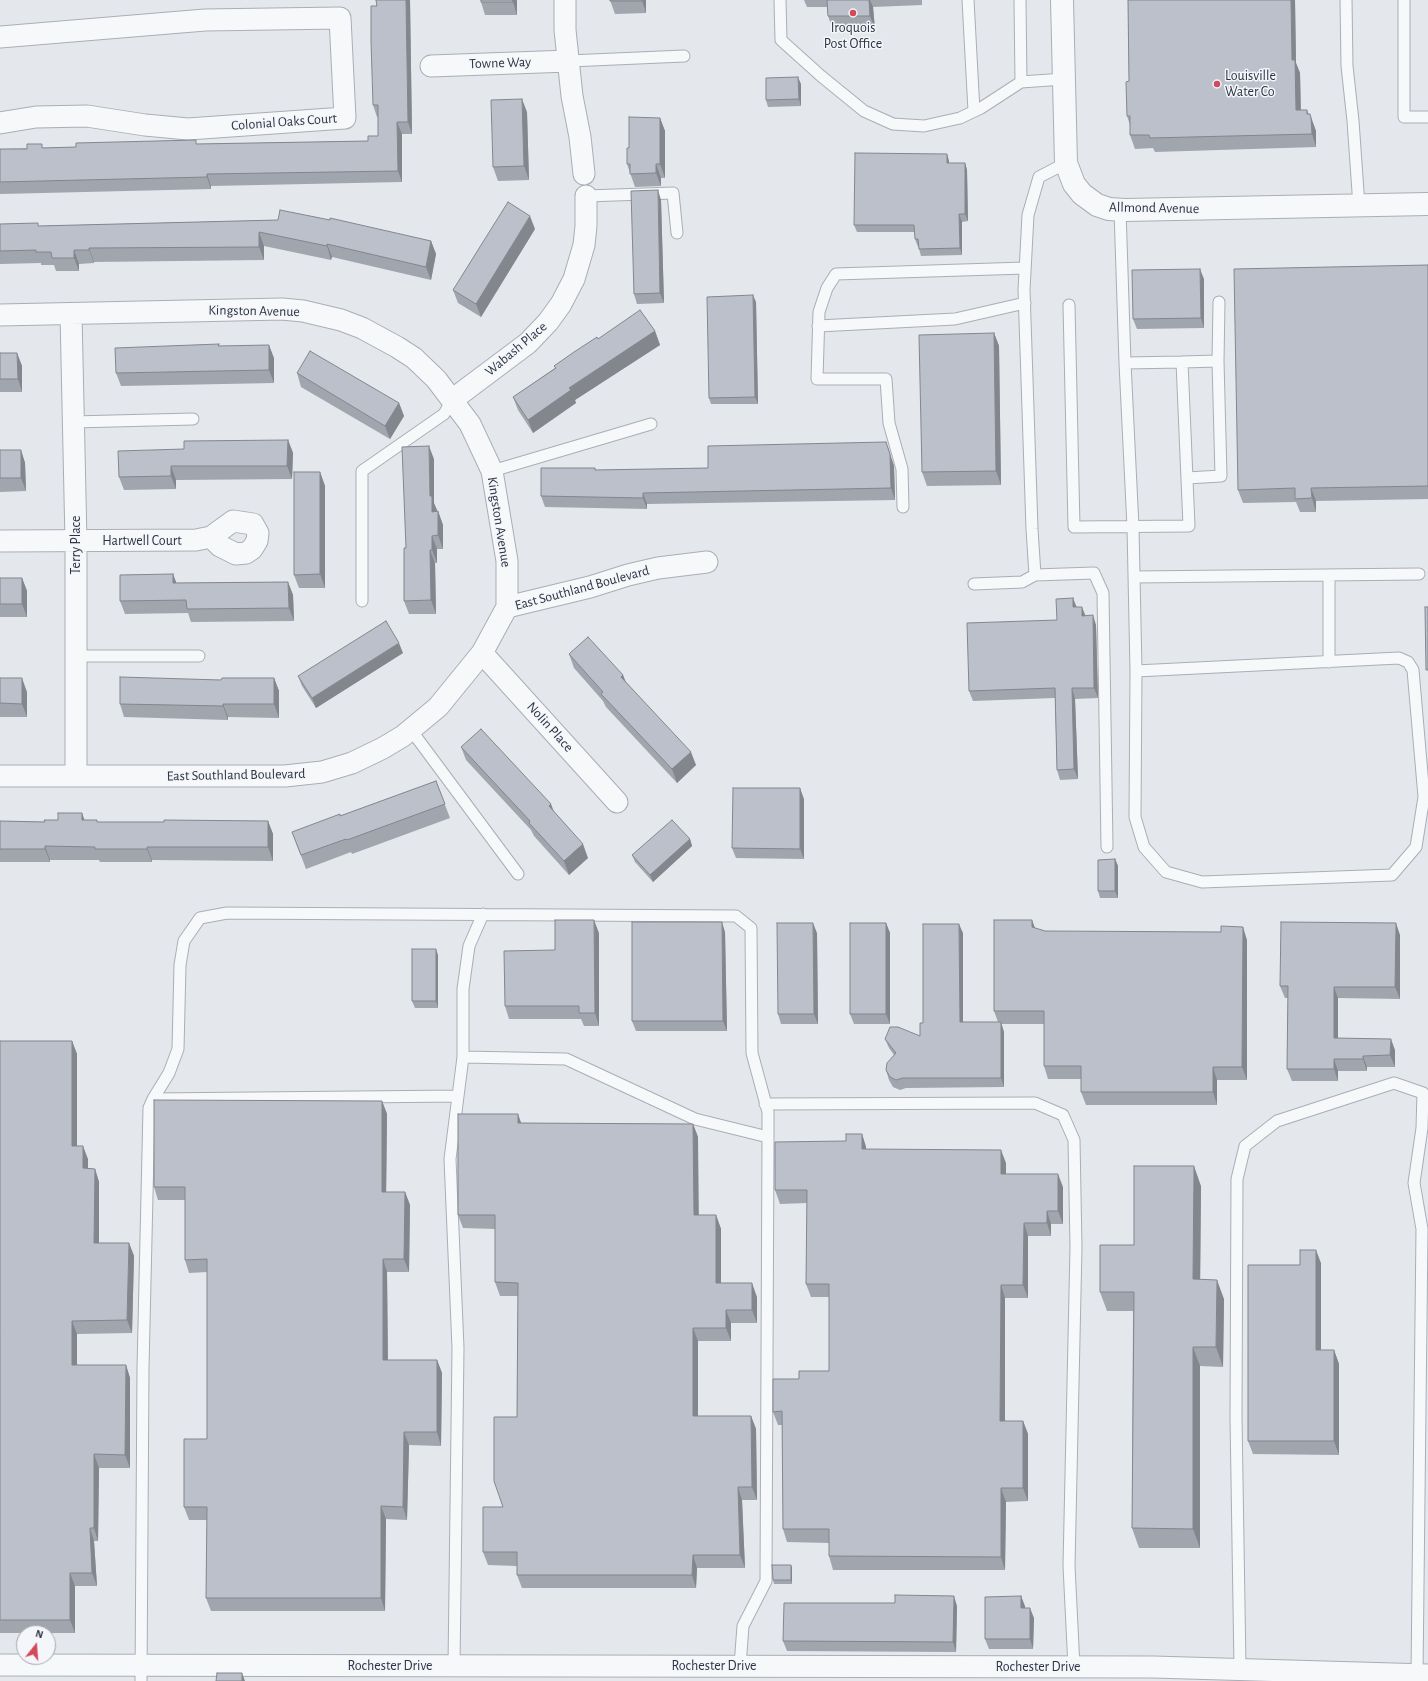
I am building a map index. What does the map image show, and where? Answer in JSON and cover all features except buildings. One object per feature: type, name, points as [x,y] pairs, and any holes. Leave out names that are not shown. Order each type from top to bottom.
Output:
[{"type":"street","points":[[565,0],[569,61],[584,174]]},
{"type":"street","name":"Allmond Avenue","points":[[1062,0],[1066,163],[1074,184],[1082,194],[1097,205],[1109,209],[1120,210],[1428,204]]},
{"type":"street","name":"Colonial Oaks Court","points":[[0,37],[205,20],[340,18],[345,118],[188,129],[146,125],[87,116],[36,117],[0,123]]},
{"type":"street","name":"Towne Way","points":[[431,66],[569,61]]},
{"type":"street","name":"Wabash Place","points":[[452,400],[528,343],[548,322],[561,304],[574,280],[584,245],[586,226],[586,196]]},
{"type":"street","name":"Kingston Avenue","points":[[0,315],[282,309],[303,311],[341,320],[362,328],[397,346],[436,379],[452,400],[470,424],[492,471],[507,562],[507,607]]},
{"type":"street","name":"Terry Place","points":[[71,314],[76,541],[76,776]]},
{"type":"street","name":"Hartwell Court","points":[[0,542],[196,540],[211,538]]},
{"type":"street","name":"East Southland Boulevard","points":[[0,776],[285,776],[322,772],[352,763],[404,736],[438,707],[482,653],[507,607],[590,587],[658,568],[707,562]]},
{"type":"street","name":"Nolin Place","points":[[482,653],[617,802]]},
{"type":"street","name":"Rochester Drive","points":[[0,1665],[141,1674],[404,1674],[454,1666],[740,1666],[1064,1672],[1240,1668],[1422,1675]]},
{"type":"lane","points":[[780,0],[781,40],[821,76],[864,111],[893,124],[924,126],[960,118],[1021,82],[1064,79]]},
{"type":"lane","points":[[968,0],[974,111]]},
{"type":"lane","points":[[1020,0],[1021,82]]},
{"type":"lane","points":[[1346,0],[1347,66],[1353,121],[1358,206]]},
{"type":"lane","points":[[1404,0],[1404,117],[1428,117]]},
{"type":"lane","points":[[569,61],[684,56]]},
{"type":"lane","points":[[1035,575],[1025,303],[1028,215],[1040,178],[1066,163]]},
{"type":"lane","points":[[586,196],[673,193],[677,233]]},
{"type":"lane","points":[[1120,210],[1124,363],[1133,527],[1136,671],[1135,817],[1144,847],[1166,872],[1202,882],[1392,874],[1416,848],[1424,797],[1423,739],[1413,670],[1408,662],[1399,658],[1136,671]]},
{"type":"lane","points":[[903,507],[902,469],[889,423],[886,379],[817,379],[819,312],[827,288],[836,274],[1026,268]]},
{"type":"lane","points":[[1187,478],[1222,476],[1218,361],[1219,302]]},
{"type":"lane","points":[[818,326],[955,318],[1025,303]]},
{"type":"lane","points":[[1069,305],[1074,527],[1189,526],[1182,362]]},
{"type":"lane","points":[[1124,363],[1218,361]]},
{"type":"lane","points":[[362,601],[362,471],[444,414],[452,400]]},
{"type":"lane","points":[[73,422],[193,419]]},
{"type":"lane","points":[[492,471],[651,424]]},
{"type":"lane","points":[[974,584],[1022,582],[1035,575],[1094,573],[1102,593],[1107,847]]},
{"type":"lane","points":[[1134,577],[1420,574]]},
{"type":"lane","points":[[1328,576],[1329,662]]},
{"type":"lane","points":[[76,656],[199,656]]},
{"type":"lane","points":[[411,730],[518,874]]},
{"type":"lane","points":[[141,1674],[144,1360],[149,1108],[152,1099],[169,1073],[178,1049],[184,942],[200,918],[227,913],[736,916],[751,928],[752,1053],[768,1112],[766,1581],[743,1626],[740,1666]]},
{"type":"lane","points":[[454,1666],[458,1348],[450,1159],[463,1057],[463,989],[469,946],[483,914]]},
{"type":"lane","points":[[463,1057],[566,1059],[695,1119],[768,1136]]},
{"type":"lane","points":[[1240,1668],[1236,1417],[1237,1179],[1245,1146],[1277,1121],[1394,1083],[1425,1090],[1422,1128],[1414,1183],[1422,1229],[1422,1675]]},
{"type":"lane","points":[[152,1099],[458,1096]]},
{"type":"lane","points":[[766,1104],[1035,1103],[1063,1115],[1074,1140],[1076,1239],[1069,1566],[1064,1672]]},
{"type":"place","name":"Iroquois Post Office","points":[[853,13]]},
{"type":"place","name":"Louisville Water Co","points":[[1217,84]]}]
